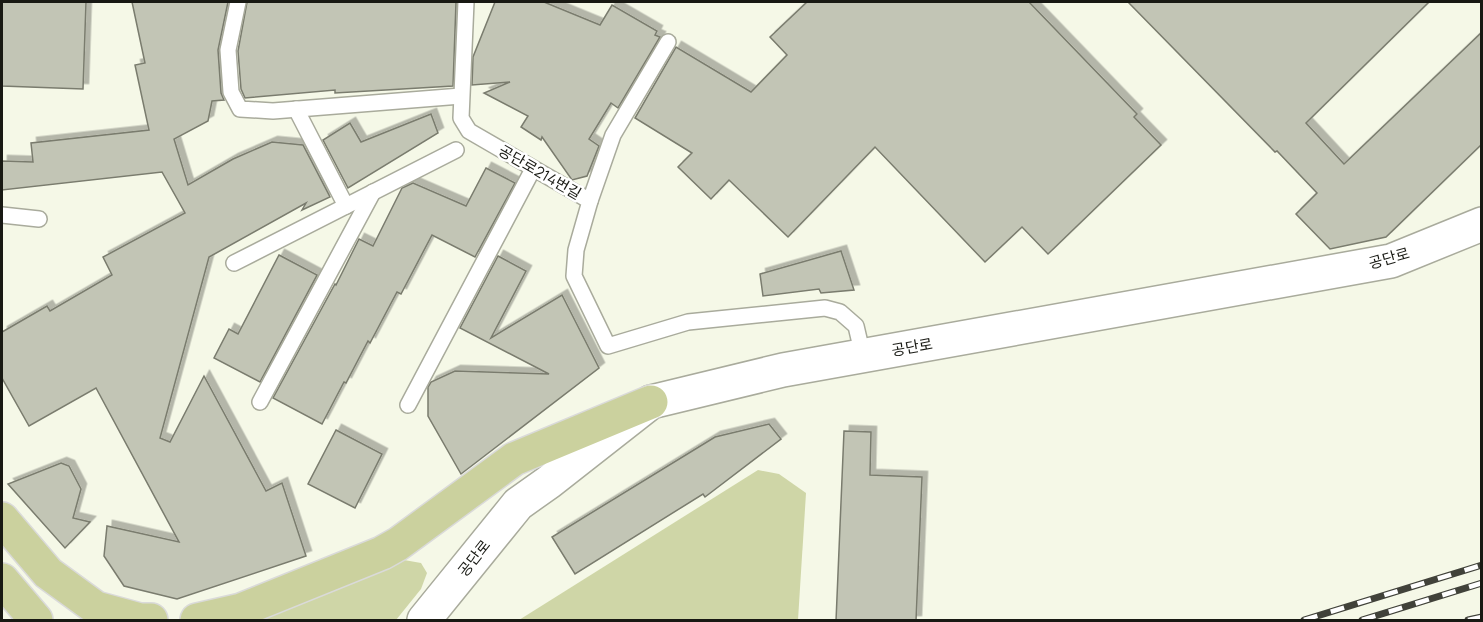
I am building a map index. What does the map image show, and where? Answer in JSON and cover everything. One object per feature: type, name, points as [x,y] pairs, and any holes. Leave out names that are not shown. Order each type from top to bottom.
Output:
[{"type":"main road","points":[[197,621],[241,610],[382,553],[398,544],[514,459],[651,402]]},
{"type":"main road","points":[[2,519],[48,573],[96,608],[151,621]]},
{"type":"main road","points":[[2,580],[36,621]]},
{"type":"street","name":"공단로","points":[[424,621],[518,504],[651,402],[783,370],[1391,261],[1482,224]]},
{"type":"lane","points":[[238,2],[228,50],[231,92],[240,109],[273,111],[461,96]]},
{"type":"lane","name":"공단로214번길","points":[[466,2],[461,118],[469,130],[590,201],[576,250],[574,276],[608,346],[688,322],[825,308],[840,312],[856,326],[862,356]]},
{"type":"lane","points":[[590,201],[613,135],[668,42]]},
{"type":"lane","points":[[296,109],[346,206]]},
{"type":"lane","points":[[234,263],[456,150]]},
{"type":"lane","points":[[408,405],[533,169]]},
{"type":"lane","points":[[260,402],[373,192]]},
{"type":"lane","points":[[2,215],[39,219]]},
{"type":"green space","points":[[758,470],[779,474],[806,493],[798,620],[519,620]]},
{"type":"green space","points":[[404,560],[421,563],[427,573],[421,589],[396,620],[254,620]]},
{"type":"building","points":[[2,2],[86,2],[83,89],[2,86]]},
{"type":"building","points":[[132,2],[228,2],[218,50],[221,93],[224,100],[212,101],[208,121],[174,139],[188,185],[233,159],[272,142],[303,145],[330,197],[302,210],[306,203],[209,257],[160,438],[170,442],[204,376],[266,491],[282,483],[306,556],[177,599],[124,586],[104,556],[107,526],[179,542],[96,388],[29,426],[2,378],[2,332],[47,306],[50,311],[112,275],[103,257],[185,213],[162,172],[2,190],[2,161],[33,162],[31,143],[149,130],[135,65],[145,63]]},
{"type":"building","points":[[247,2],[456,2],[453,86],[335,93],[335,90],[245,98],[241,89],[238,51]]},
{"type":"building","points":[[495,2],[544,2],[600,25],[612,5],[657,31],[655,35],[660,37],[618,108],[611,103],[589,139],[599,146],[587,176],[572,180],[542,137],[541,140],[521,127],[528,116],[484,93],[510,82],[472,85],[473,57]]},
{"type":"building","points":[[807,2],[1029,2],[1137,114],[1134,117],[1161,145],[1048,254],[1022,227],[985,262],[875,147],[788,237],[729,180],[711,199],[678,167],[692,153],[635,118],[676,47],[751,92],[787,55],[770,37]]},
{"type":"building","points":[[1128,2],[1429,2],[1306,123],[1344,164],[1482,32],[1482,144],[1386,237],[1330,249],[1296,214],[1317,193]]},
{"type":"building","points":[[431,114],[438,133],[348,188],[323,140],[350,123],[361,142]]},
{"type":"building","points":[[486,168],[515,183],[475,257],[432,235],[401,294],[397,292],[322,424],[273,398],[359,239],[373,246],[402,188],[413,183],[466,206]]},
{"type":"building","points":[[841,251],[854,290],[821,293],[819,289],[763,296],[760,274]]},
{"type":"building","points":[[279,255],[317,275],[260,382],[214,358],[229,329],[238,334]]},
{"type":"building","points":[[498,256],[526,271],[491,338],[562,295],[599,368],[461,474],[428,416],[428,387],[431,382],[455,371],[549,374],[460,328]]},
{"type":"building","points":[[769,424],[781,439],[705,497],[703,494],[575,574],[552,537],[715,437]]},
{"type":"building","points":[[336,430],[382,454],[355,508],[308,484]]},
{"type":"building","points":[[844,431],[871,432],[870,475],[922,477],[916,621],[836,621]]},
{"type":"building","points":[[61,463],[69,466],[81,489],[73,518],[90,522],[65,548],[8,484]]},
{"type":"railway","points":[[1304,620],[1482,565]]},
{"type":"railway","points":[[1362,620],[1482,583]]},
{"type":"railway","points":[[1468,620],[1482,617]]}]
